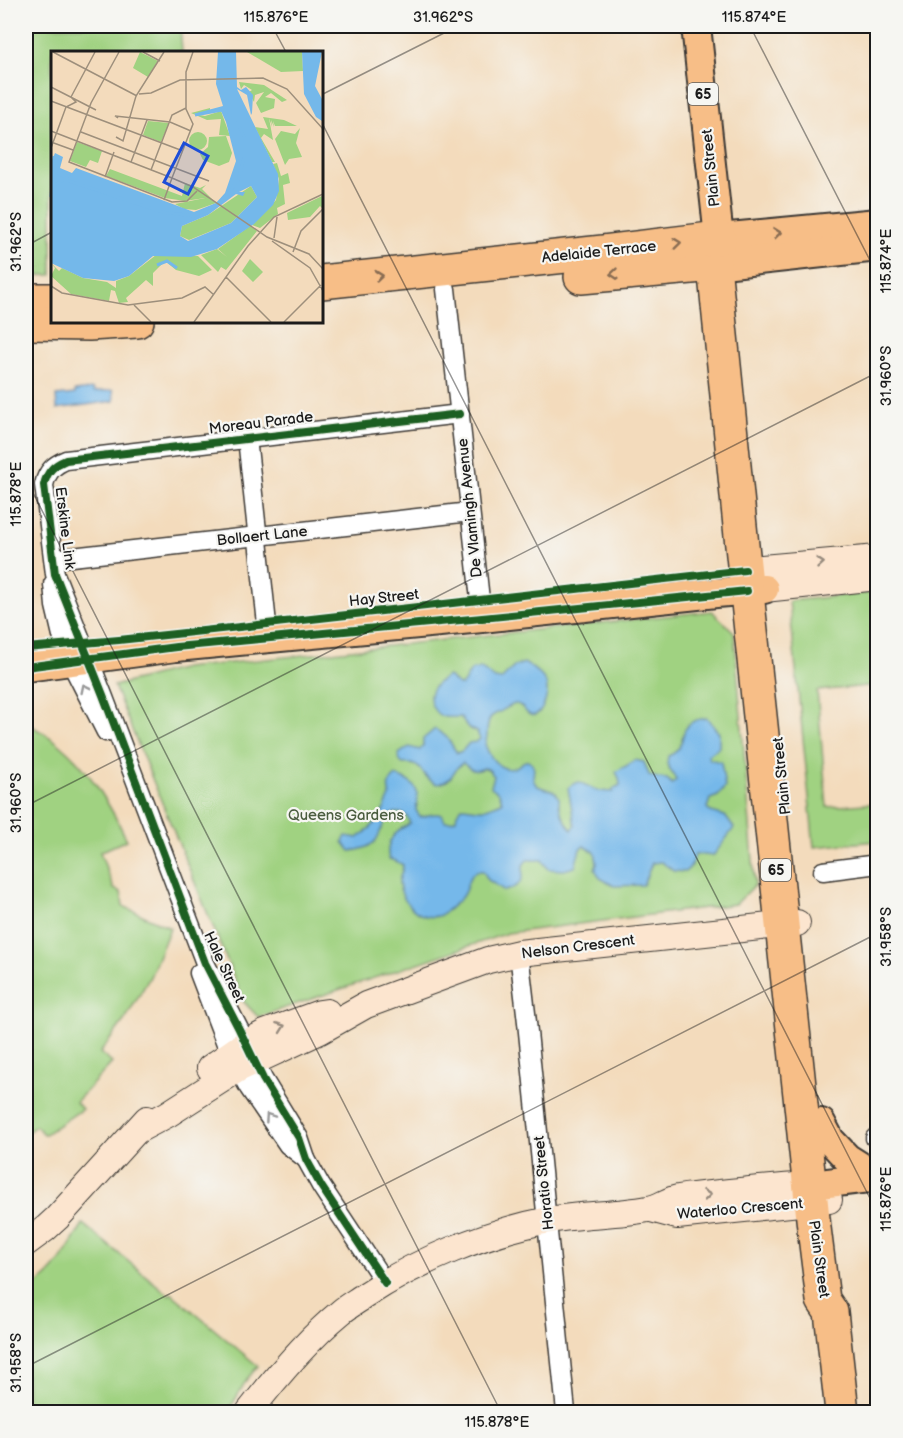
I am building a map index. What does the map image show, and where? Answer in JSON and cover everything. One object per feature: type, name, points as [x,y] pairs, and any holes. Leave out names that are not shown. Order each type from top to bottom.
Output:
[{"type":"highway","name":"Adelaide Terrace","points":[[322,282],[603,252],[721,256]]},
{"type":"highway","name":"Adelaide Terrace","points":[[322,303],[721,256]]},
{"type":"highway","name":"Plain Street","points":[[721,256],[820,1193],[840,1299],[831,1312],[842,1413]]},
{"type":"highway","points":[[26,300],[51,300]]},
{"type":"highway","points":[[26,323],[121,322]]},
{"type":"highway","name":"Plain Street","points":[[790,924],[820,1123],[820,1193]]},
{"type":"main road","name":"Plain Street","points":[[696,26],[721,256]]},
{"type":"main road","name":"Adelaide Terrace","points":[[721,256],[878,223]]},
{"type":"main road","name":"Adelaide Terrace","points":[[721,256],[878,248]]},
{"type":"main road","name":"Hay Street","points":[[26,667],[119,640],[267,624],[716,593],[754,579]]},
{"type":"main road","name":"Hay Street","points":[[26,648],[76,651],[176,647],[481,610]]},
{"type":"main road","points":[[820,1123],[830,1140],[847,1158],[877,1177]]},
{"type":"main road","points":[[820,1193],[877,1177]]},
{"type":"main road","points":[[820,1193],[878,1195]]},
{"type":"street","name":"De Vlamingh Avenue","points":[[447,290],[481,610]]},
{"type":"street","name":"Moreau Parade","points":[[66,460],[460,414]]},
{"type":"street","points":[[247,438],[267,624]]},
{"type":"street","name":"Erskine Link","points":[[66,460],[57,464],[50,471],[44,484],[55,566],[53,588],[55,606],[76,651]]},
{"type":"street","name":"Bollaert Lane","points":[[55,566],[257,536],[470,512]]},
{"type":"street","name":"Hay Street","points":[[754,579],[878,558]]},
{"type":"street","name":"Hay Street","points":[[754,579],[878,577]]},
{"type":"street","name":"Hale Street","points":[[76,651],[242,1057],[299,1138],[306,1159],[321,1186],[385,1282]]},
{"type":"street","points":[[823,871],[878,864]]},
{"type":"street","name":"Nelson Crescent","points":[[26,1243],[57,1218],[136,1131],[168,1114],[242,1057],[320,1031],[366,1005],[488,960],[519,953],[790,924]]},
{"type":"street","name":"Horatio Street","points":[[519,953],[566,1413]]},
{"type":"street","name":"Waterloo Crescent","points":[[249,1413],[270,1385],[342,1311],[385,1282],[473,1242],[548,1221],[651,1209],[674,1198],[788,1186],[820,1193]]},
{"type":"green space","points":[[26,26],[180,26],[182,51],[51,51],[51,275],[26,276]]},
{"type":"green space","points":[[877,592],[877,685],[817,691],[827,807],[877,803],[877,841],[814,847],[789,601]]},
{"type":"green space","name":"Queens Gardens","points":[[712,611],[734,632],[755,885],[736,904],[508,933],[258,1017],[244,1002],[114,686],[184,668]]},
{"type":"green space","points":[[27,723],[55,741],[90,776],[127,840],[100,852],[114,889],[121,892],[123,906],[170,928],[150,977],[126,1018],[100,1053],[112,1063],[76,1102],[82,1109],[44,1135],[36,1126],[26,1133]]},
{"type":"green space","points":[[83,1224],[169,1295],[171,1293],[258,1366],[247,1379],[228,1412],[26,1412],[26,1290],[36,1285],[52,1271]]},
{"type":"water","points":[[93,389],[94,392],[113,390],[114,401],[57,409],[56,396]]},
{"type":"water","points":[[524,663],[545,681],[547,690],[544,705],[535,715],[529,715],[516,704],[494,715],[488,723],[485,744],[492,758],[504,768],[514,768],[525,761],[530,762],[535,783],[556,793],[562,815],[572,830],[575,826],[568,788],[579,782],[598,791],[613,792],[613,789],[620,785],[616,772],[634,760],[644,762],[649,775],[667,779],[672,784],[676,780],[667,764],[668,756],[678,749],[687,726],[695,720],[707,718],[719,733],[719,747],[708,755],[709,759],[721,762],[725,787],[718,796],[710,799],[707,808],[711,812],[725,816],[734,828],[713,856],[695,854],[692,865],[685,872],[674,871],[661,862],[652,863],[643,885],[614,886],[600,878],[595,869],[597,863],[595,852],[584,846],[580,849],[575,867],[564,870],[548,869],[542,860],[527,860],[523,865],[520,882],[505,891],[488,880],[483,871],[476,871],[470,877],[462,896],[449,909],[438,916],[431,917],[417,913],[407,903],[400,890],[399,883],[403,865],[389,859],[388,855],[392,837],[410,823],[405,815],[395,813],[390,815],[376,840],[368,846],[350,851],[343,842],[346,836],[358,838],[377,820],[390,796],[389,785],[396,776],[409,781],[415,788],[418,797],[416,810],[420,817],[439,814],[445,821],[451,821],[456,819],[462,807],[483,809],[502,802],[501,797],[491,787],[494,776],[488,769],[473,770],[463,763],[450,778],[437,784],[427,778],[415,765],[403,764],[399,754],[409,747],[420,750],[423,746],[423,739],[435,729],[447,737],[457,753],[469,743],[476,742],[480,739],[477,732],[467,726],[461,717],[443,717],[436,712],[430,700],[432,690],[438,682],[448,676],[458,685],[462,685],[473,669],[480,668],[495,679],[501,680],[515,666]]},
{"type":"cycle path","points":[[385,1283],[321,1186],[306,1159],[299,1138],[263,1079],[205,963],[55,574],[44,485],[52,469],[66,460],[460,414]]},
{"type":"cycle path","points":[[26,648],[267,624],[745,570]]},
{"type":"cycle path","points":[[26,667],[176,647],[747,591]]}]
